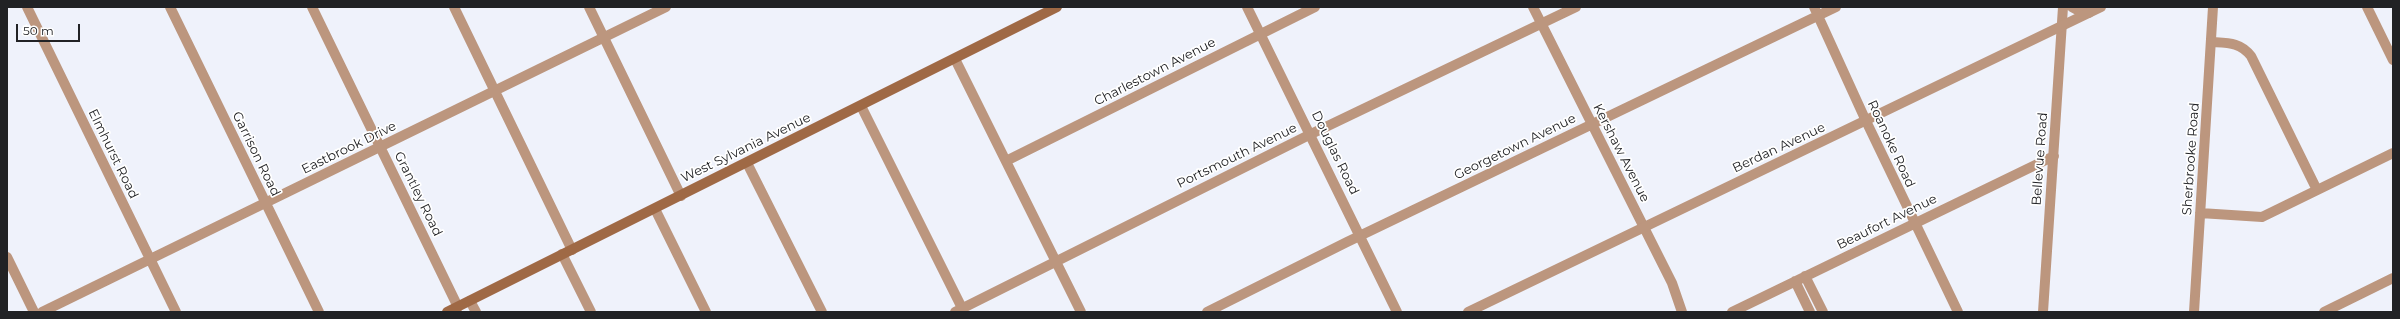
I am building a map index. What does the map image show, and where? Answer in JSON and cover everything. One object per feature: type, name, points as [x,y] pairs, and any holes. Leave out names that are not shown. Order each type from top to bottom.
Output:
[{"type":"main road","name":"West Sylvania Avenue","points":[[448,312],[1056,7]]},
{"type":"street","name":"Elmhurst Road","points":[[27,7],[176,312]]},
{"type":"street","name":"Garrison Road","points":[[170,7],[319,312]]},
{"type":"street","name":"Grantley Road","points":[[312,7],[458,307]]},
{"type":"street","points":[[454,7],[572,250]]},
{"type":"street","points":[[588,7],[681,196]]},
{"type":"street","name":"Eastbrook Drive","points":[[42,312],[666,7]]},
{"type":"street","name":"Douglas Road","points":[[1247,7],[1311,134],[1397,312]]},
{"type":"street","name":"Charlestown Avenue","points":[[1006,161],[1316,7]]},
{"type":"street","name":"Kershaw Avenue","points":[[1533,7],[1672,283],[1682,312]]},
{"type":"street","name":"Portsmouth Avenue","points":[[960,311],[1056,261],[1311,134],[1576,7]]},
{"type":"street","name":"Georgetown Avenue","points":[[1207,312],[1592,124],[1816,11],[1836,7]]},
{"type":"street","name":"Bellevue Road","points":[[2043,312],[2063,7]]},
{"type":"street","points":[[2072,7],[2083,13],[2089,13]]},
{"type":"street","name":"Berdan Avenue","points":[[1468,312],[2101,7]]},
{"type":"street","name":"Sherbrooke Road","points":[[2194,312],[2213,7]]},
{"type":"street","points":[[2367,7],[2392,54]]},
{"type":"street","name":"Roanoke Road","points":[[1816,11],[1914,223],[1958,312]]},
{"type":"street","points":[[2211,42],[2235,43],[2245,48],[2251,56],[2317,190]]},
{"type":"street","points":[[955,59],[1082,312]]},
{"type":"street","points":[[861,106],[960,311]]},
{"type":"street","points":[[2200,213],[2262,217],[2393,154]]},
{"type":"street","name":"Beaufort Avenue","points":[[1732,312],[2054,156]]},
{"type":"street","points":[[747,163],[822,312]]},
{"type":"street","points":[[654,209],[706,312]]},
{"type":"street","points":[[562,254],[591,312]]},
{"type":"street","points":[[7,257],[34,312]]},
{"type":"street","points":[[1805,276],[1823,312]]},
{"type":"street","points":[[2324,312],[2393,278]]},
{"type":"street","points":[[1794,281],[1810,312]]},
{"type":"street","points":[[470,301],[476,312]]}]
